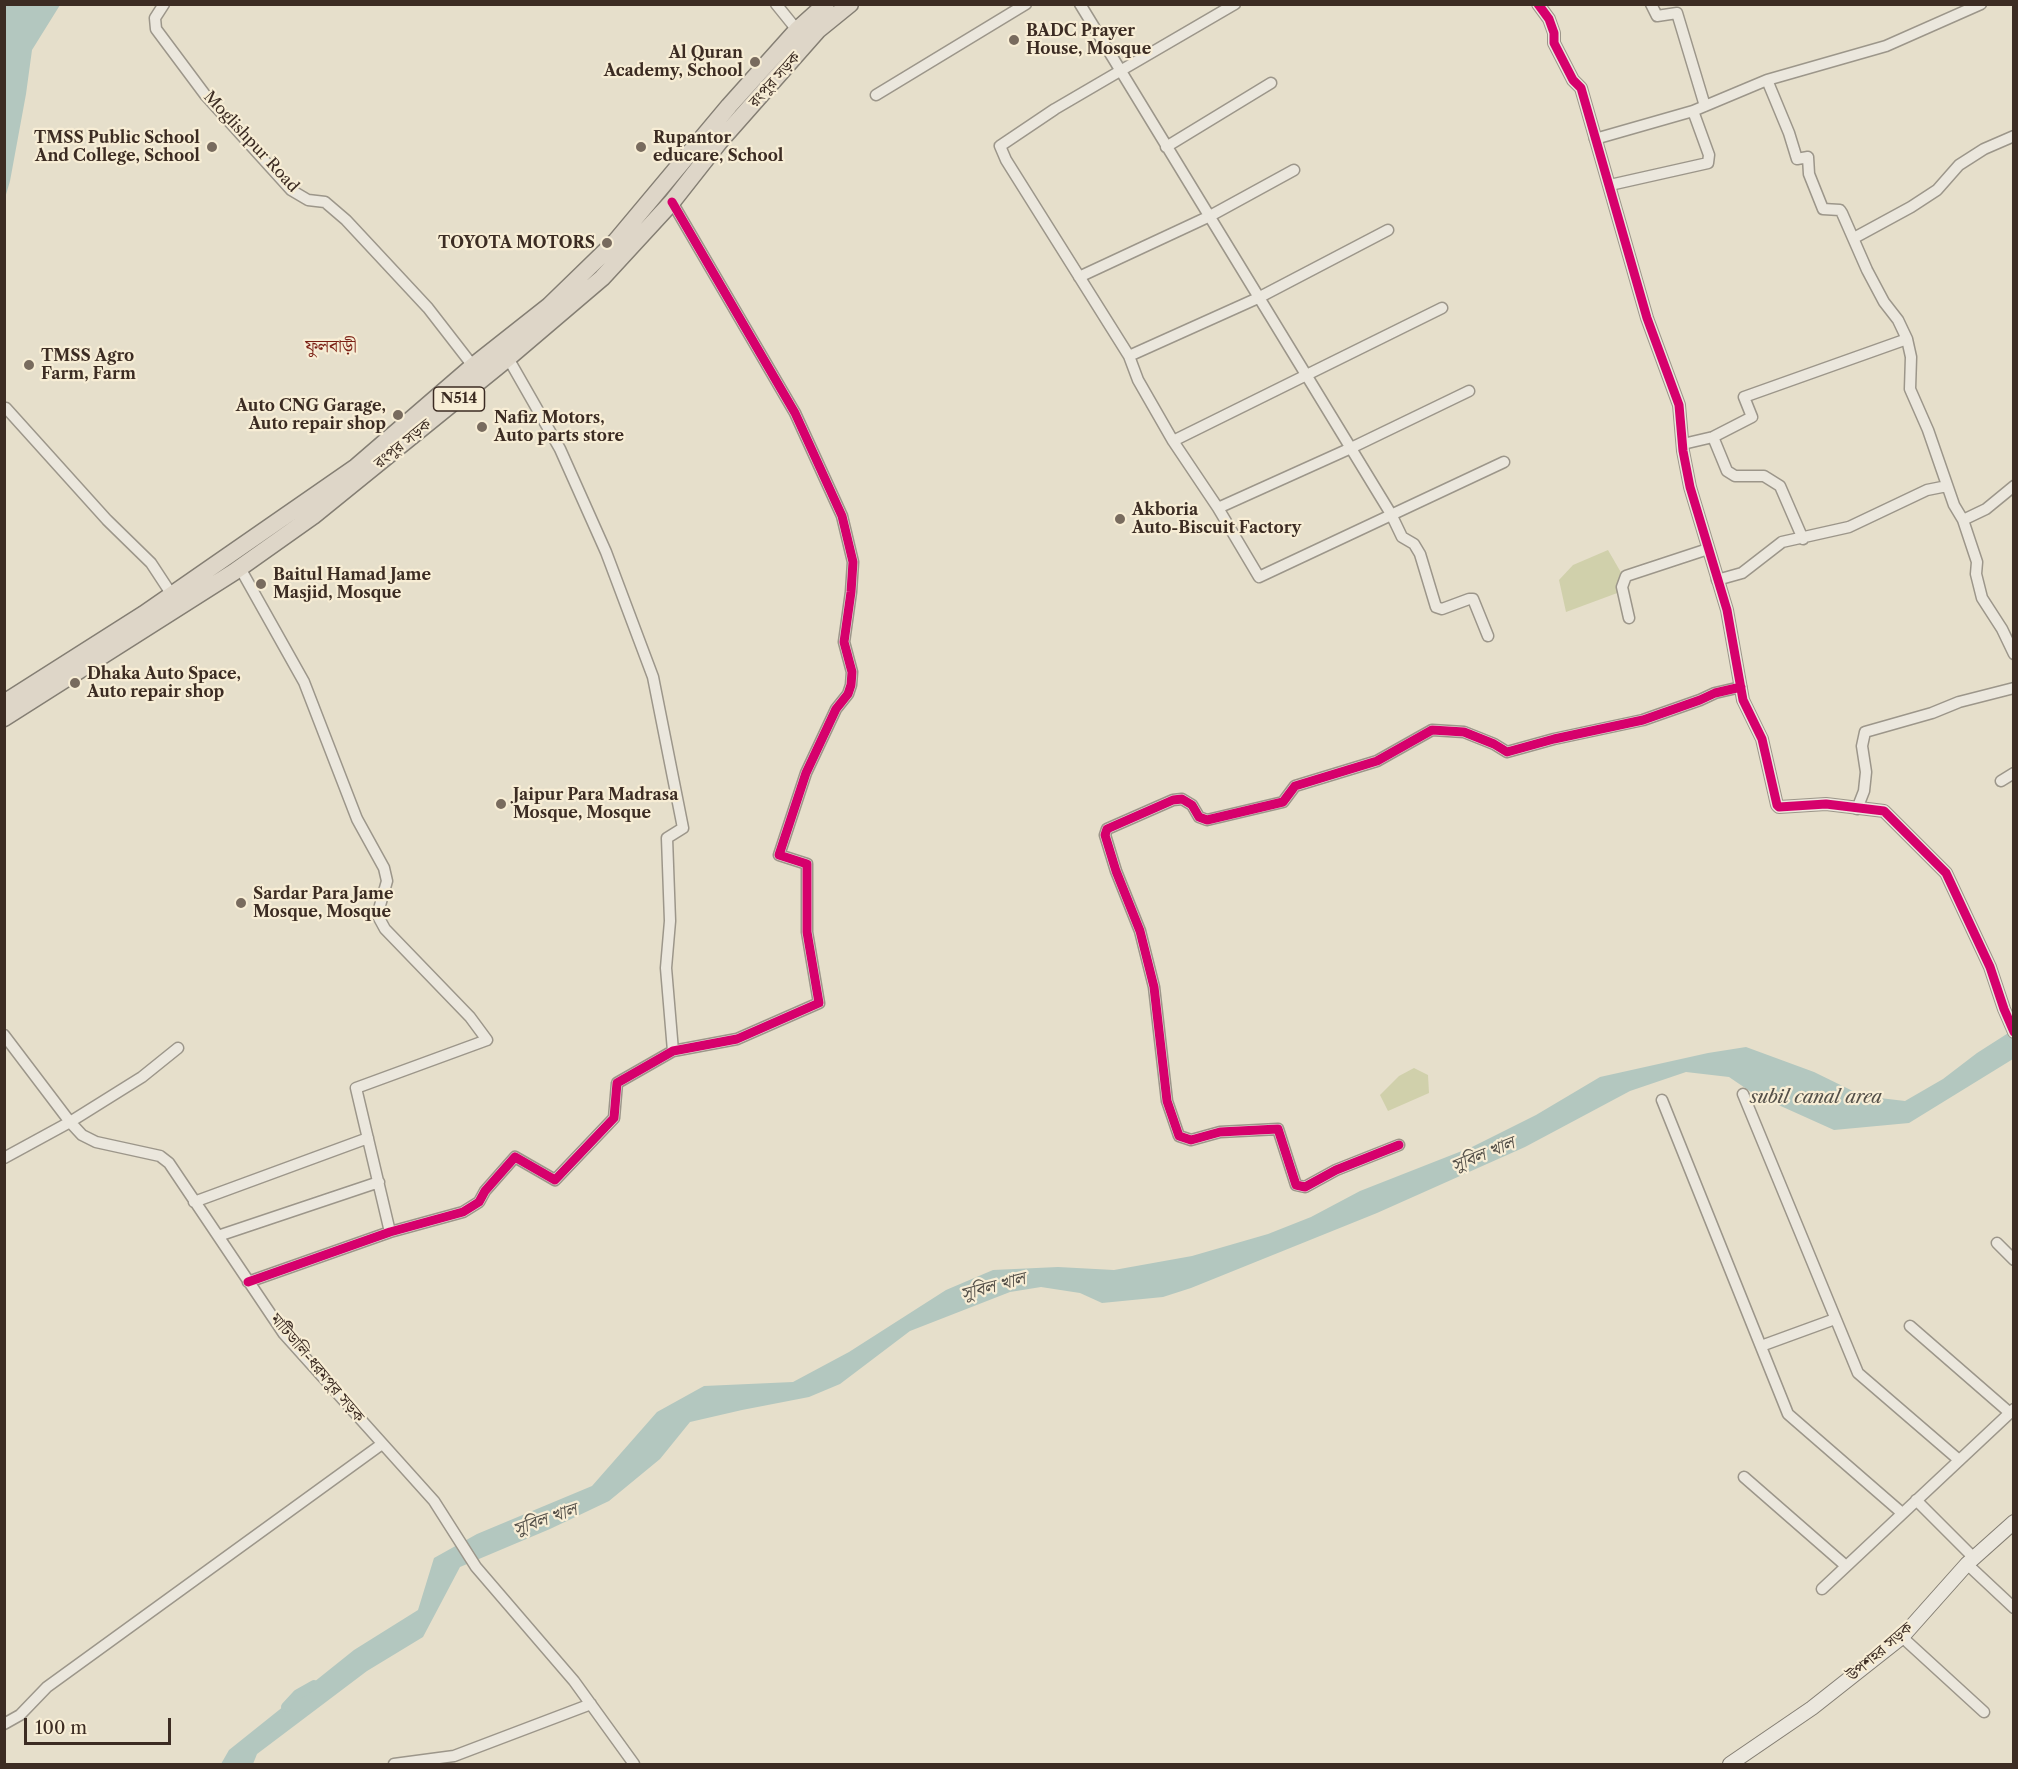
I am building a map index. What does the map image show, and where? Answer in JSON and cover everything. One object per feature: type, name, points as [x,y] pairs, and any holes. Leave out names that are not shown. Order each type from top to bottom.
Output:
[{"type":"highway","name":"রংপুর সড়ক","points":[[4,703],[172,595],[356,467],[473,366],[549,306],[616,241],[729,106],[797,30],[826,4]]},
{"type":"highway","name":"রংপুর সড়ক","points":[[4,718],[57,687],[240,568],[313,516],[508,358],[602,278],[672,202],[720,141],[818,30],[850,4]]},
{"type":"main road","name":"উপশহর সড়ক","points":[[1730,1764],[1812,1708],[1902,1637],[1971,1561],[2013,1522]]},
{"type":"street","name":"Moglishpur Road","points":[[164,4],[155,18],[156,29],[206,96],[291,190],[308,200],[325,202],[346,220],[428,308],[473,366]]},
{"type":"street","points":[[776,4],[797,30]]},
{"type":"street","points":[[876,95],[1026,4]]},
{"type":"street","points":[[1080,4],[1391,514],[1402,537],[1414,544],[1420,554],[1436,607],[1442,609],[1473,599],[1488,636]]},
{"type":"street","points":[[1235,4],[1120,71],[1000,146],[1006,160],[1129,356],[1138,380],[1173,441],[1218,508],[1259,577],[1504,462]]},
{"type":"street","points":[[1538,4],[1549,19],[1554,33],[1554,43],[1573,80],[1581,88],[1647,318],[1679,405],[1690,487],[1727,610],[1747,711],[1762,739],[1777,805],[1779,807],[1826,804],[1884,811],[1946,873],[1990,967],[2013,1032]]},
{"type":"street","points":[[1651,4],[1657,16],[1677,13],[1705,106]]},
{"type":"street","points":[[1595,139],[1693,111],[1767,80],[1886,46],[1981,4]]},
{"type":"street","points":[[1767,80],[1797,159],[1808,157],[1809,174],[1823,210],[1840,210],[1867,270],[1907,339],[1911,357],[1910,389],[1928,430],[1947,486],[1963,520],[1977,562],[1976,574],[1982,598],[2002,629],[2013,654]]},
{"type":"street","points":[[1166,147],[1271,83]]},
{"type":"street","points":[[1610,185],[1708,164],[1709,156],[1693,111]]},
{"type":"street","points":[[1854,238],[1937,190],[1959,165],[1983,149],[2013,136]]},
{"type":"street","points":[[1079,277],[1210,216],[1294,170]]},
{"type":"street","points":[[248,1282],[390,1232],[463,1212],[479,1202],[485,1191],[515,1157],[555,1180],[614,1118],[617,1083],[674,1051],[737,1039],[819,1003],[807,932],[807,864],[779,855],[806,773],[836,709],[852,685],[852,672],[844,642],[853,562],[842,516],[795,413],[672,202]]},
{"type":"street","points":[[1129,356],[1258,297],[1388,230]]},
{"type":"street","points":[[1173,441],[1442,308]]},
{"type":"street","points":[[1683,444],[1713,437],[1752,417],[1744,397],[1907,339]]},
{"type":"street","points":[[508,358],[560,449],[606,552],[653,677],[683,828],[667,838],[670,921],[666,968],[674,1051]]},
{"type":"street","points":[[1218,508],[1351,448],[1469,391]]},
{"type":"street","points":[[6,408],[108,520],[151,563],[172,595]]},
{"type":"street","points":[[1713,437],[1727,471],[1735,476],[1764,476],[1780,486],[1803,539]]},
{"type":"street","points":[[1717,580],[1742,573],[1782,542],[1849,527],[1927,490],[1947,486]]},
{"type":"street","points":[[1963,520],[1986,509],[2013,486]]},
{"type":"street","points":[[1629,618],[1622,587],[1626,576],[1708,549]]},
{"type":"street","points":[[240,568],[304,682],[357,819],[384,868],[387,881],[379,909],[379,918],[385,929],[470,1017],[487,1040],[356,1088],[390,1232]]},
{"type":"street","points":[[1399,1145],[1336,1170],[1305,1188],[1296,1185],[1278,1128],[1220,1132],[1191,1140],[1179,1136],[1167,1101],[1154,987],[1140,931],[1116,871],[1105,835],[1107,829],[1173,800],[1182,799],[1192,805],[1199,817],[1207,820],[1283,802],[1295,786],[1377,761],[1432,730],[1464,732],[1507,752],[1554,739],[1643,720],[1715,693],[1741,687]]},
{"type":"street","points":[[1857,809],[1864,791],[1866,772],[1862,746],[1865,732],[1959,702],[2013,688]]},
{"type":"street","points":[[2001,781],[2013,773]]},
{"type":"street","name":"মাটিডালি-ধরমপুর সড়ক","points":[[4,1035],[82,1135],[96,1142],[160,1156],[169,1163],[284,1334],[434,1501],[476,1568],[574,1681],[591,1704]]},
{"type":"street","points":[[4,1158],[70,1122],[142,1077],[178,1048]]},
{"type":"street","points":[[1743,1094],[1858,1373],[1959,1460]]},
{"type":"street","points":[[1662,1100],[1788,1414],[1902,1514]]},
{"type":"street","points":[[194,1202],[368,1138]]},
{"type":"street","points":[[218,1236],[380,1182]]},
{"type":"street","points":[[1997,1243],[2013,1260]]},
{"type":"street","points":[[1761,1346],[1835,1319]]},
{"type":"street","points":[[1822,1589],[2012,1411],[1910,1326]]},
{"type":"street","points":[[4,1724],[20,1715],[46,1688],[382,1444]]},
{"type":"street","points":[[1744,1477],[1846,1566]]},
{"type":"street","points":[[1916,1500],[2013,1608]]},
{"type":"street","points":[[1902,1637],[1984,1712]]},
{"type":"street","points":[[394,1764],[454,1756],[591,1704],[634,1764]]},
{"type":"green space","points":[[1608,550],[1623,576],[1617,583],[1620,592],[1566,612],[1559,580],[1573,565]]},
{"type":"green space","points":[[1414,1068],[1428,1075],[1429,1093],[1388,1111],[1380,1095],[1399,1076]]},
{"type":"water","points":[[5,4],[60,5],[32,50],[26,94],[5,198]]},
{"type":"water","name":"subil canal area","points":[[2013,1030],[2013,1059],[1909,1123],[1834,1130],[1754,1094],[1729,1077],[1686,1072],[1630,1091],[1525,1147],[1377,1213],[1191,1288],[1163,1297],[1102,1303],[1080,1293],[1041,1287],[1010,1292],[910,1331],[840,1384],[809,1397],[690,1422],[660,1459],[609,1501],[460,1567],[423,1637],[367,1671],[257,1754],[253,1764],[221,1764],[229,1750],[354,1650],[418,1610],[434,1558],[477,1534],[592,1486],[657,1412],[704,1386],[793,1382],[849,1352],[946,1290],[993,1270],[1058,1267],[1114,1270],[1192,1256],[1268,1234],[1311,1217],[1360,1191],[1472,1147],[1536,1115],[1600,1077],[1746,1047],[1814,1072],[1863,1096],[1905,1101],[1943,1079],[1977,1053]]},
{"type":"waterway","name":"সুবিল খাল","points":[[286,1707],[298,1694],[314,1685]]},
{"type":"cycle path","points":[[1538,4],[1549,19],[1554,33],[1554,43],[1573,80],[1581,88],[1647,318],[1679,405],[1683,451],[1690,487],[1727,610],[1743,700],[1762,739],[1777,805],[1779,807],[1826,804],[1884,811],[1946,873],[1990,967],[2014,1032]]},
{"type":"cycle path","points":[[248,1282],[390,1232],[463,1212],[479,1202],[485,1191],[515,1157],[555,1180],[614,1118],[617,1083],[673,1051],[737,1039],[819,1003],[807,932],[807,864],[779,855],[806,773],[836,709],[848,694],[851,685],[852,672],[844,642],[853,562],[842,516],[795,413],[672,202]]},
{"type":"cycle path","points":[[1399,1145],[1336,1170],[1305,1187],[1296,1185],[1278,1129],[1220,1132],[1191,1140],[1179,1136],[1167,1101],[1154,987],[1140,931],[1116,871],[1105,835],[1107,829],[1173,800],[1182,799],[1192,805],[1199,817],[1207,820],[1283,802],[1295,786],[1377,761],[1432,730],[1464,732],[1507,752],[1554,739],[1643,720],[1715,693],[1741,687]]},
{"type":"place","name":"BADC Prayer House, Mosque","points":[[1014,40]]},
{"type":"place","name":"Al Quran Academy, School","points":[[755,62]]},
{"type":"place","name":"TMSS Public School And College, School","points":[[212,147]]},
{"type":"place","name":"Rupantor educare, School","points":[[641,147]]},
{"type":"place","name":"TOYOTA MOTORS","points":[[607,243]]},
{"type":"place","name":"TMSS Agro Farm, Farm","points":[[29,365]]},
{"type":"place","name":"Auto CNG Garage, Auto repair shop","points":[[398,415]]},
{"type":"place","name":"Nafiz Motors, Auto parts store","points":[[482,427]]},
{"type":"place","name":"Akboria Auto-Biscuit Factory","points":[[1120,519]]},
{"type":"place","name":"Baitul Hamad Jame Masjid, Mosque","points":[[261,584]]},
{"type":"place","name":"Dhaka Auto Space, Auto repair shop","points":[[75,683]]},
{"type":"place","name":"Jaipur Para Madrasa Mosque, Mosque","points":[[501,804]]},
{"type":"place","name":"Sardar Para Jame Mosque, Mosque","points":[[241,903]]},
{"type":"district","name":"ফুলবাড়ী","points":[[331,347]]}]
